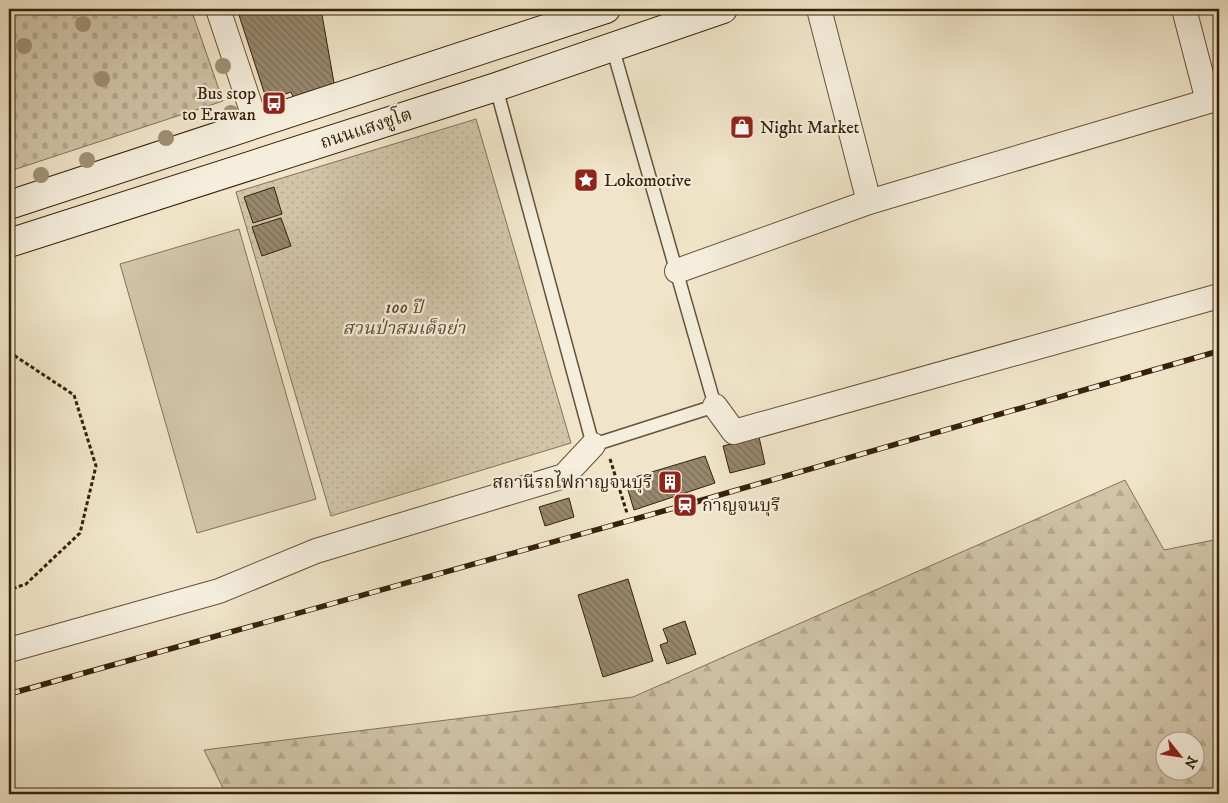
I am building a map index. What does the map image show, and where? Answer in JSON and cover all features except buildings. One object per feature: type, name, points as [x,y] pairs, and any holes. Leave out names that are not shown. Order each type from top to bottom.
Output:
[{"type":"main road","points":[[9,205],[606,9]]},
{"type":"main road","name":"ถนนแสงชูโต","points":[[9,243],[496,87],[723,9]]},
{"type":"main road","points":[[256,123],[270,160]]},
{"type":"street","points":[[218,9],[256,123]]},
{"type":"street","points":[[819,9],[869,202]]},
{"type":"street","points":[[677,271],[869,202],[1214,99],[1184,9]]},
{"type":"street","points":[[715,406],[734,432],[1219,296]]},
{"type":"street","points":[[9,650],[219,591],[316,551],[564,476],[599,443]]},
{"type":"lane","points":[[496,87],[599,443],[715,406],[612,46]]},
{"type":"path","points":[[9,352],[74,395],[96,466],[80,533],[26,584],[9,590]]},
{"type":"path","points":[[599,443],[627,513]]},
{"type":"green space","points":[[9,9],[191,9],[223,101],[13,170],[9,158]]},
{"type":"green space","name":"100 ปี สวนป่าสมเด็จย่า","points":[[476,119],[571,443],[331,516],[236,192]]},
{"type":"green space","points":[[239,229],[316,499],[197,533],[120,264]]},
{"type":"green space","points":[[1125,480],[1164,550],[1219,539],[1219,794],[226,794],[204,750],[633,697]]},
{"type":"railway","points":[[9,694],[685,505],[1219,351]]},
{"type":"place","name":"Bus stop to Erawan","points":[[274,103]]},
{"type":"place","name":"Night Market","points":[[742,127]]},
{"type":"place","name":"Lokomotive","points":[[586,180]]},
{"type":"place","name":"สถานีรถไฟกาญจนบุรี","points":[[670,482]]},
{"type":"place","name":"กาญจนบุรี","points":[[685,505]]}]
